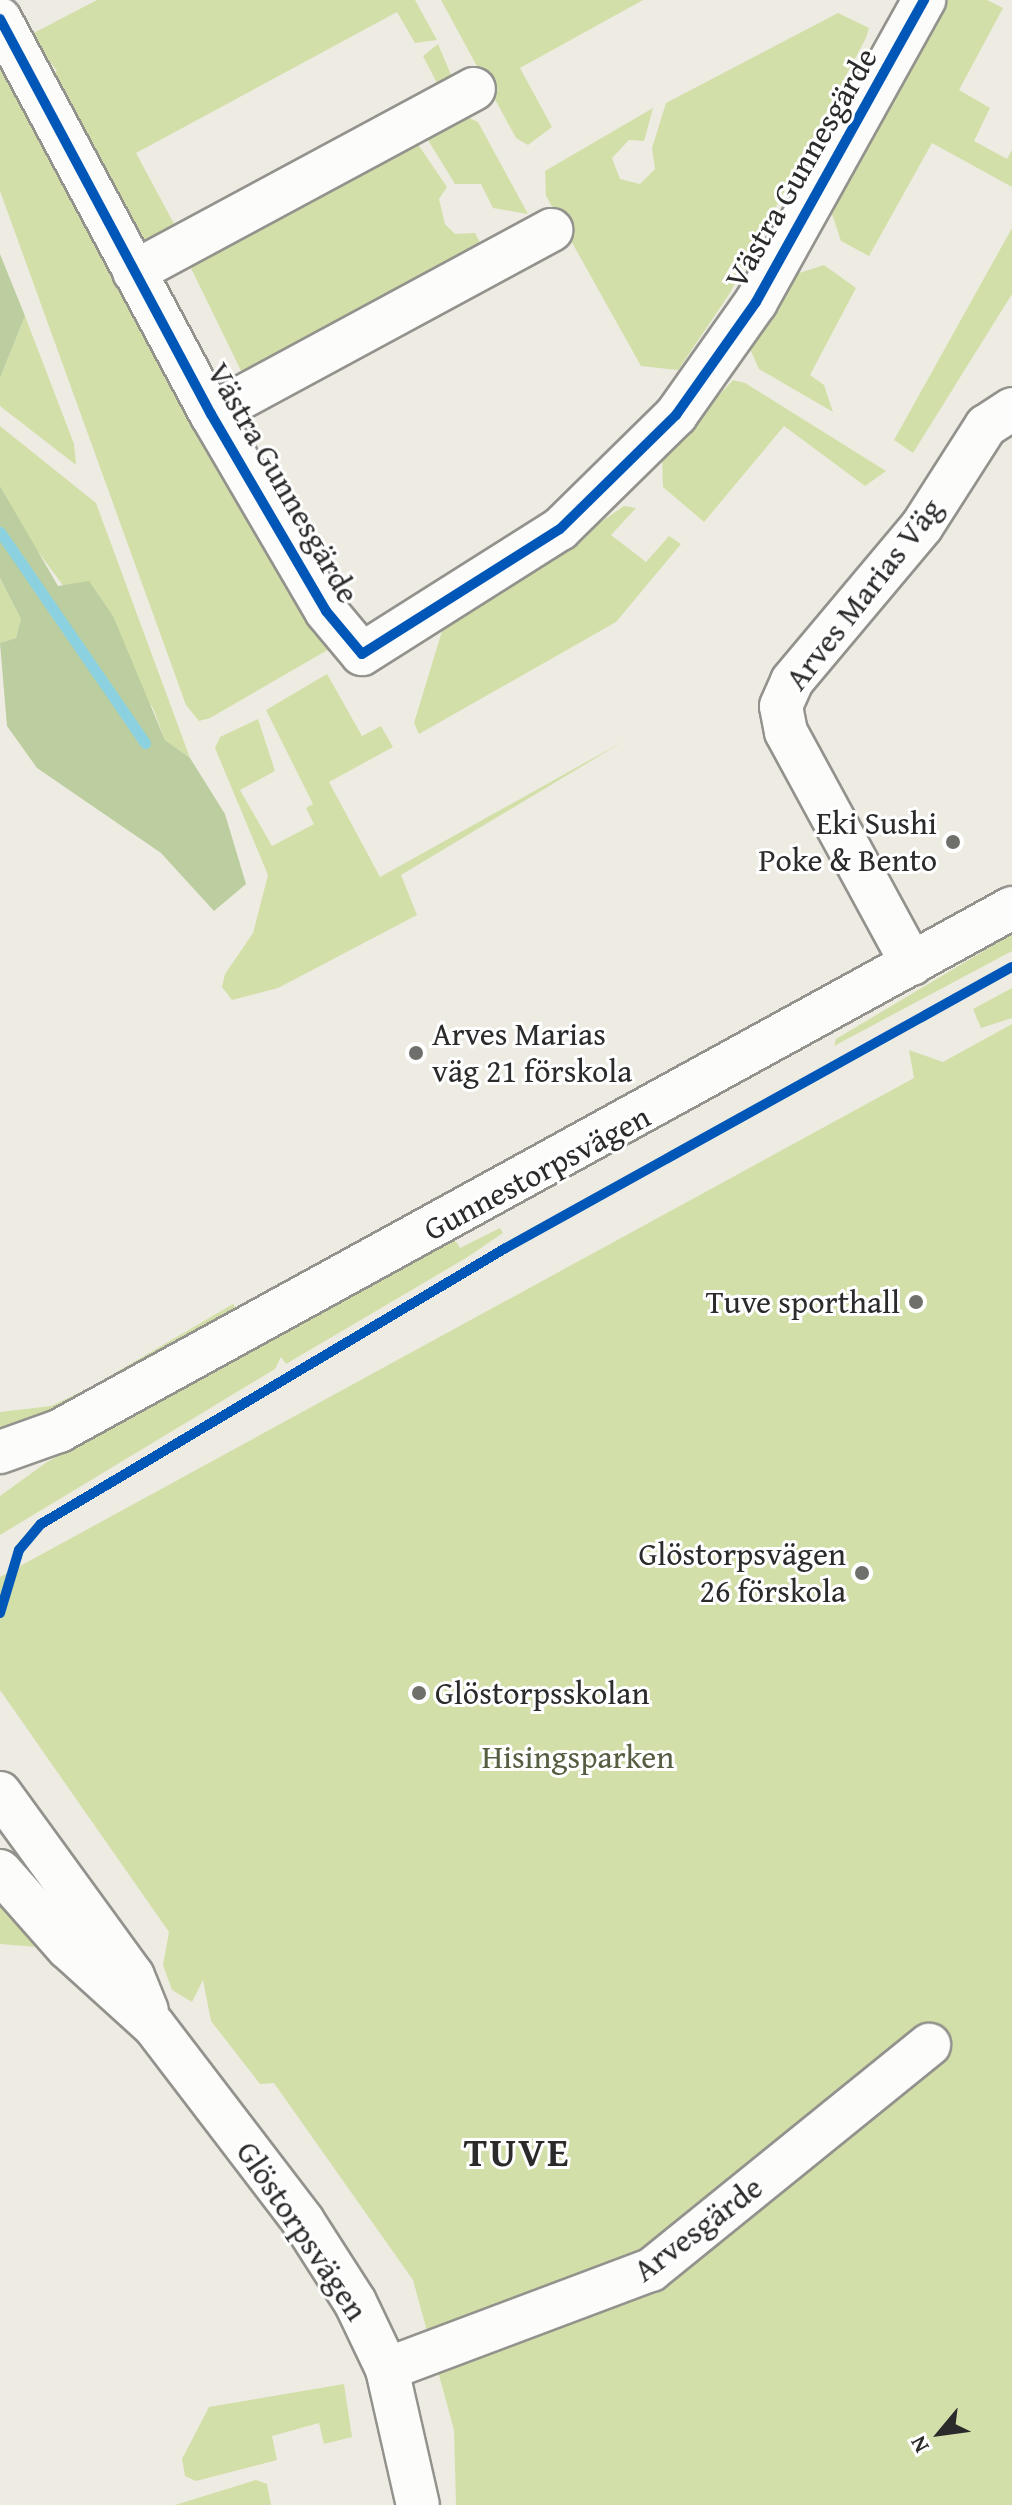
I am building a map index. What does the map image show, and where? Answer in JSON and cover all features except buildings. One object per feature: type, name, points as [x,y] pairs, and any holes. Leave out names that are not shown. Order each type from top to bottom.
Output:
[{"type":"street","name":"Västra Gunnesgärde","points":[[0,19],[211,414],[351,648],[373,651],[560,529],[676,415],[756,302],[924,0]]},
{"type":"street","points":[[134,272],[474,89]]},
{"type":"street","name":"Västra Gunnesgärde","points":[[211,414],[552,230]]},
{"type":"street","name":"Arves Marias Väg","points":[[912,964],[786,732],[781,706],[792,681],[922,526],[986,426],[1012,409]]},
{"type":"street","name":"Gunnestorpsvägen","points":[[0,1452],[59,1431],[1012,908]]},
{"type":"street","name":"Gunnestorpsvägen","points":[[0,1479],[59,1431]]},
{"type":"street","name":"Glöstorpsvägen","points":[[0,1793],[133,1976],[154,2026]]},
{"type":"street","name":"Glöstorpsvägen","points":[[0,1871],[68,1948],[154,2026],[303,2221],[355,2302],[387,2369],[418,2505]]},
{"type":"street","name":"Arvesgärde","points":[[387,2369],[651,2270],[929,2045]]},
{"type":"green space","points":[[97,0],[415,0],[437,40],[415,43],[397,12],[136,153],[179,233],[137,262],[50,77],[57,71],[30,35]]},
{"type":"green space","points":[[441,0],[643,0],[520,68],[552,127],[528,145],[516,138]]},
{"type":"green space","points":[[939,0],[987,0],[1003,8],[959,90],[990,108],[974,141],[1007,159],[1012,150],[1012,187],[932,143],[869,256],[841,241],[830,208]]},
{"type":"green space","points":[[838,13],[869,28],[866,38],[730,293],[678,370],[641,366],[546,196],[545,171],[653,108],[644,141],[629,140],[612,158],[620,179],[640,184],[655,169],[652,148],[666,103]]},
{"type":"green space","points":[[438,44],[452,77],[440,89],[423,56]]},
{"type":"green space","points":[[0,56],[331,648],[210,718],[199,721],[186,705],[0,191]]},
{"type":"green space","points":[[460,114],[478,122],[528,214],[493,208],[481,184],[455,184],[423,132]]},
{"type":"green space","points":[[413,137],[447,187],[439,199],[445,224],[455,234],[475,233],[487,255],[247,383],[188,262]]},
{"type":"green space","points":[[1012,228],[1012,294],[913,453],[894,440]]},
{"type":"green space","points":[[0,254],[25,316],[0,378]]},
{"type":"green space","points":[[824,265],[856,288],[810,375],[824,385],[833,412],[759,369],[750,349],[793,275]]},
{"type":"green space","points":[[25,316],[74,444],[76,465],[0,406],[0,378]]},
{"type":"green space","points":[[733,380],[745,383],[886,471],[865,486],[784,426],[704,522],[663,487],[662,458]]},
{"type":"green space","points":[[0,426],[96,503],[190,758],[165,740],[153,708],[31,542],[0,486]]},
{"type":"green space","points":[[0,486],[58,586],[89,581],[113,616],[165,740],[190,758],[225,814],[246,884],[214,911],[161,853],[37,768],[7,726],[0,643],[16,638],[21,619],[0,578]]},
{"type":"green space","points":[[624,506],[636,508],[611,535],[646,562],[669,536],[681,544],[616,622],[419,734],[414,723],[442,631]]},
{"type":"green space","points":[[0,578],[21,619],[16,638],[0,643]]},
{"type":"green space","points":[[327,674],[362,736],[381,726],[393,747],[329,782],[380,877],[624,741],[401,875],[417,915],[278,988],[232,1000],[222,987],[225,974],[253,933],[268,875],[215,748],[220,737],[258,719],[275,771],[240,790],[272,846],[314,824],[306,808],[313,804],[266,710]]},
{"type":"green space","points":[[1012,934],[1012,951],[834,1046],[836,1039]]},
{"type":"green space","points":[[1012,988],[1012,1018],[981,1028],[973,1009]]},
{"type":"green space","name":"Hisingsparken","points":[[1012,1024],[1012,2505],[456,2505],[454,2430],[413,2280],[274,2083],[260,2084],[211,2021],[203,1980],[192,2002],[172,1990],[163,1965],[169,1932],[0,1690],[0,1577],[914,1078],[909,1050],[943,1062]]},
{"type":"green space","points":[[500,1228],[503,1233],[466,1258],[286,1364],[281,1357],[275,1369],[0,1535],[0,1496],[47,1462],[455,1240],[460,1248]]},
{"type":"green space","points":[[233,1304],[239,1313],[0,1437],[0,1412],[51,1406],[91,1387]]},
{"type":"green space","points":[[0,1902],[14,1921],[37,1947],[0,1944]]},
{"type":"green space","points":[[344,2384],[352,2437],[324,2444],[319,2423],[272,2436],[277,2460],[196,2481],[185,2476],[182,2459],[209,2407]]},
{"type":"green space","points":[[256,2480],[267,2484],[271,2505],[175,2505]]},
{"type":"waterway","points":[[0,532],[145,743]]},
{"type":"cycle path","points":[[0,19],[211,414],[326,611],[362,654],[560,529],[676,415],[756,302],[924,0]]},
{"type":"cycle path","points":[[0,1613],[19,1550],[41,1524],[504,1249],[1012,967]]},
{"type":"place","name":"Eki Sushi Poke & Bento","points":[[953,842]]},
{"type":"place","name":"Arves Marias väg 21 förskola","points":[[416,1053]]},
{"type":"place","name":"Tuve sporthall","points":[[916,1302]]},
{"type":"place","name":"Glöstorpsvägen 26 förskola","points":[[862,1573]]},
{"type":"place","name":"Glöstorpsskolan","points":[[419,1693]]},
{"type":"district","name":"TUVE","points":[[517,2152]]}]
